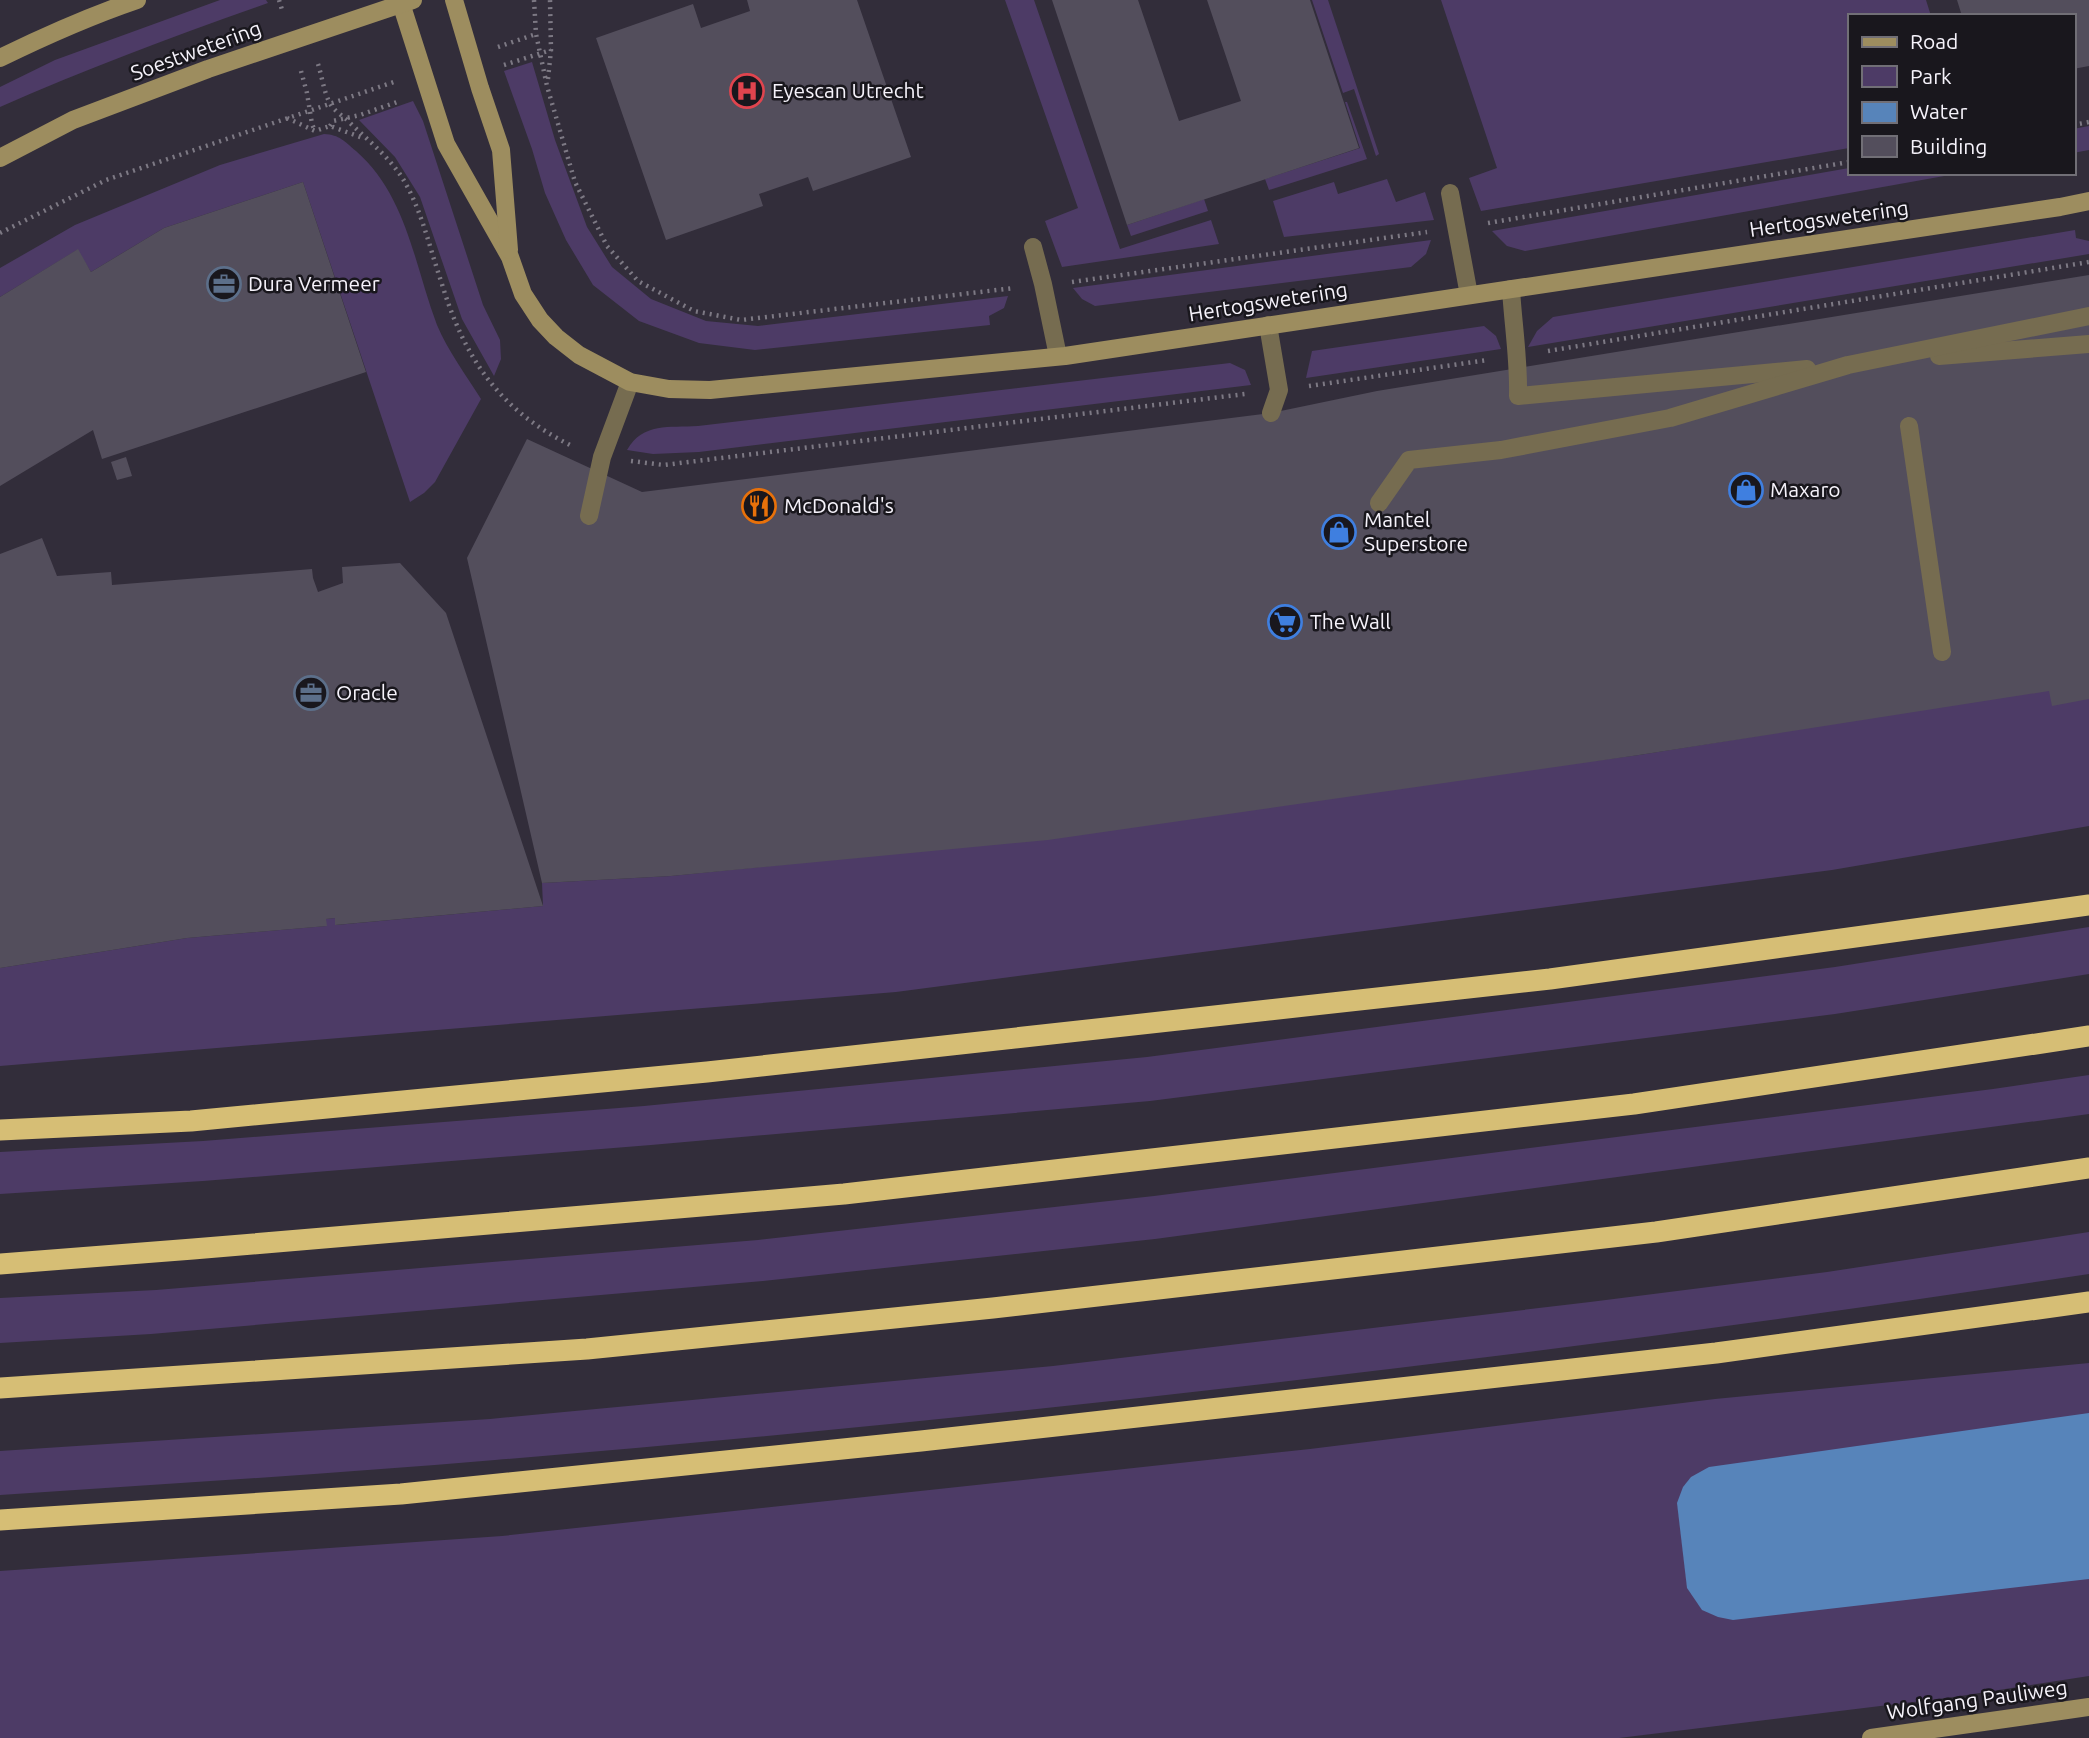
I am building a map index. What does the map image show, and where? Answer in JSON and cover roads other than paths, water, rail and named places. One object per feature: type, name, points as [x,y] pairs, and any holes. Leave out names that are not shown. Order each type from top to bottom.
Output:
[{"type":"highway","points":[[0,1130],[191,1121],[721,1071],[1550,979],[2089,905]]},
{"type":"highway","points":[[0,1264],[844,1194],[1634,1104],[2089,1036]]},
{"type":"highway","points":[[0,1388],[587,1349],[993,1308],[1656,1232],[2089,1168]]},
{"type":"highway","points":[[0,1520],[401,1494],[921,1441],[1716,1353],[2089,1302]]},
{"type":"street","points":[[0,58],[107,10],[137,0]]},
{"type":"street","name":"Hertogswetering","points":[[454,0],[501,150],[510,257]]},
{"type":"street","name":"Hertogswetering","points":[[405,1],[422,73],[446,144],[510,257],[523,294],[540,320],[556,337],[590,361],[630,382],[668,389],[710,390],[1058,356],[2089,201]]},
{"type":"street","name":"Soestwetering","points":[[0,158],[85,116],[220,65],[405,1]]},
{"type":"street","name":"Wolfgang Pauliweg","points":[[1871,1738],[2089,1707]]},
{"type":"lane","points":[[1450,193],[1469,295]]},
{"type":"lane","points":[[1032,247],[1043,284],[1058,356]]},
{"type":"lane","points":[[1511,289],[1519,368],[1518,396],[2089,344]]},
{"type":"lane","points":[[1379,503],[1409,460],[1501,450],[1670,418],[1848,365],[2089,316]]},
{"type":"lane","points":[[1268,325],[1279,390],[1271,413]]},
{"type":"lane","points":[[589,516],[602,457],[630,382]]},
{"type":"lane","points":[[1909,426],[1942,652]]},
{"type":"water","points":[[2089,1413],[2089,1579],[1733,1620],[1702,1610],[1687,1588],[1677,1503],[1683,1487],[1691,1477],[1709,1467]]},
{"type":"place","name":"Eyescan Utrecht","points":[[747,91]]},
{"type":"place","name":"Dura Vermeer","points":[[224,284]]},
{"type":"place","name":"Maxaro","points":[[1746,490]]},
{"type":"place","name":"McDonald's","points":[[759,506]]},
{"type":"place","name":"Mantel Superstore","points":[[1339,532]]},
{"type":"place","name":"The Wall","points":[[1285,622]]},
{"type":"place","name":"Oracle","points":[[311,693]]}]
